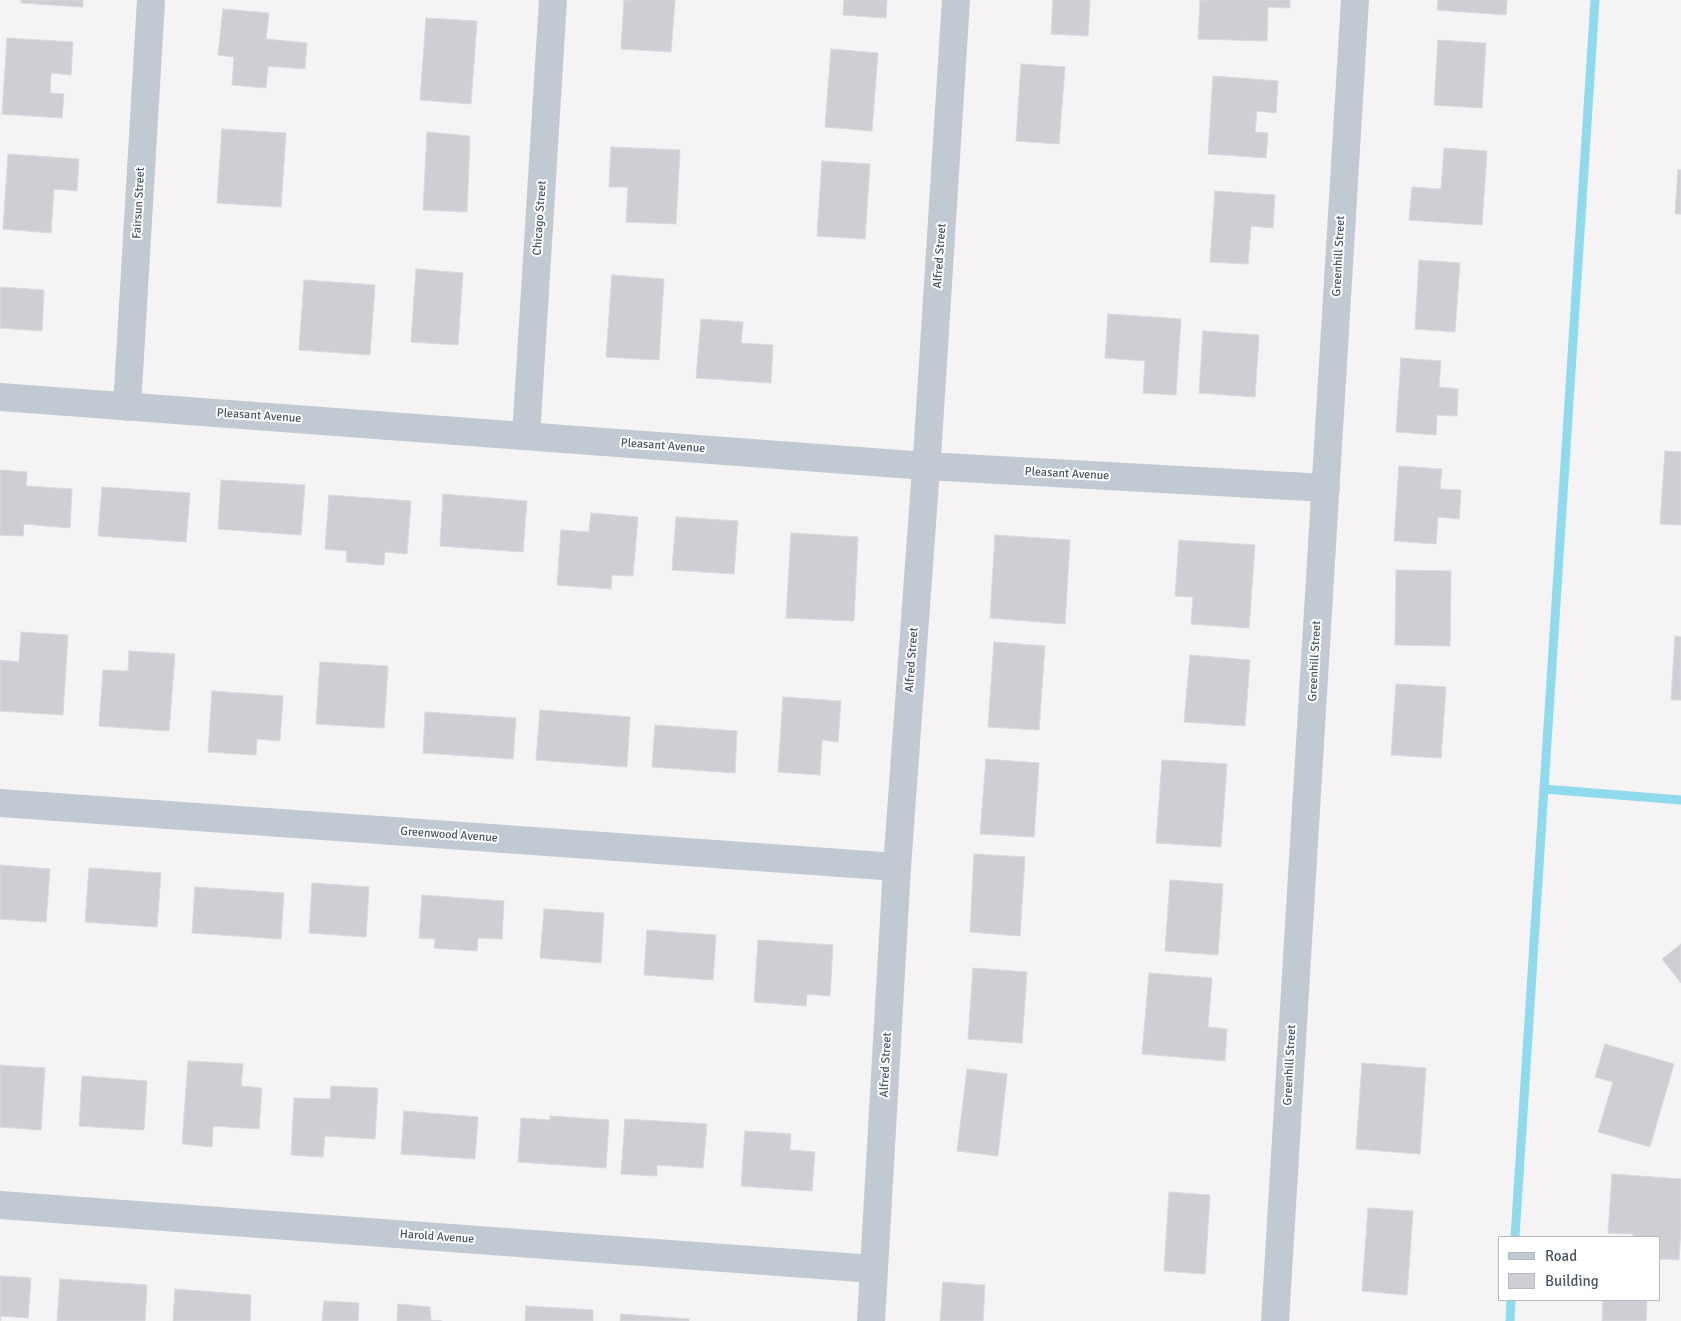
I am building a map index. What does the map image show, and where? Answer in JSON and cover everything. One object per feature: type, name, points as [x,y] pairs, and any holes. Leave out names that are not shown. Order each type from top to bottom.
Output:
[{"type":"street","name":"Fairsun Street","points":[[127,407],[151,0]]},
{"type":"street","name":"Chicago Street","points":[[526,436],[553,0]]},
{"type":"street","name":"Alfred Street","points":[[871,1321],[897,867],[926,466],[956,0]]},
{"type":"street","name":"Greenhill Street","points":[[1275,1321],[1355,0]]},
{"type":"street","name":"Pleasant Avenue","points":[[0,397],[926,466],[1326,488]]},
{"type":"street","name":"Greenwood Avenue","points":[[0,803],[897,867]]},
{"type":"street","name":"Harold Avenue","points":[[0,1205],[874,1268]]},
{"type":"building","points":[[21,0],[83,0],[83,7],[21,3]]},
{"type":"building","points":[[624,0],[675,0],[671,52],[621,49]]},
{"type":"building","points":[[844,0],[887,0],[886,18],[843,15]]},
{"type":"building","points":[[1053,0],[1090,0],[1088,36],[1051,34]]},
{"type":"building","points":[[1200,0],[1290,0],[1290,8],[1268,7],[1267,41],[1198,39]]},
{"type":"building","points":[[1438,0],[1507,0],[1506,15],[1437,10]]},
{"type":"building","points":[[223,9],[269,13],[266,39],[307,43],[305,69],[268,66],[266,88],[232,85],[234,57],[218,55]]},
{"type":"building","points":[[426,18],[477,21],[471,104],[420,100]]},
{"type":"building","points":[[7,38],[73,42],[71,75],[51,73],[50,93],[64,94],[62,118],[2,114]]},
{"type":"building","points":[[1438,40],[1486,43],[1482,108],[1434,105]]},
{"type":"building","points":[[831,49],[878,53],[872,131],[825,127]]},
{"type":"building","points":[[1021,64],[1065,67],[1059,144],[1016,141]]},
{"type":"building","points":[[1213,76],[1278,81],[1276,113],[1257,111],[1255,132],[1268,133],[1266,158],[1208,154]]},
{"type":"building","points":[[222,129],[286,133],[281,207],[217,203]]},
{"type":"building","points":[[427,132],[470,136],[467,212],[423,210]]},
{"type":"building","points":[[611,147],[680,150],[676,224],[626,222],[628,187],[609,187]]},
{"type":"building","points":[[1444,148],[1487,151],[1482,225],[1409,220],[1412,187],[1441,189]]},
{"type":"building","points":[[8,154],[79,159],[77,191],[54,189],[51,233],[3,229]]},
{"type":"building","points":[[822,161],[870,164],[865,239],[817,236]]},
{"type":"building","points":[[1678,170],[1681,170],[1681,214],[1675,214]]},
{"type":"building","points":[[1215,191],[1275,195],[1273,228],[1251,226],[1248,264],[1210,262]]},
{"type":"building","points":[[1419,260],[1460,263],[1455,332],[1415,329]]},
{"type":"building","points":[[416,269],[463,273],[458,345],[411,342]]},
{"type":"building","points":[[612,275],[664,279],[659,360],[606,357]]},
{"type":"building","points":[[304,280],[375,285],[370,355],[299,350]]},
{"type":"building","points":[[0,287],[44,290],[42,331],[0,328]]},
{"type":"building","points":[[1108,314],[1181,319],[1176,395],[1143,393],[1145,361],[1105,358]]},
{"type":"building","points":[[701,319],[743,322],[741,343],[773,345],[771,383],[696,378]]},
{"type":"building","points":[[1203,331],[1259,335],[1255,397],[1199,393]]},
{"type":"building","points":[[1401,358],[1441,361],[1439,387],[1458,389],[1457,416],[1437,415],[1436,435],[1396,432]]},
{"type":"building","points":[[1665,451],[1681,452],[1681,525],[1660,524]]},
{"type":"building","points":[[1399,466],[1442,469],[1440,489],[1461,490],[1459,519],[1438,517],[1436,544],[1394,541]]},
{"type":"building","points":[[0,470],[27,472],[26,486],[72,489],[70,528],[24,524],[23,536],[0,535]]},
{"type":"building","points":[[221,480],[305,485],[301,535],[218,529]]},
{"type":"building","points":[[102,487],[190,493],[186,542],[98,536]]},
{"type":"building","points":[[443,494],[527,501],[523,552],[440,546]]},
{"type":"building","points":[[329,495],[411,501],[407,554],[385,552],[384,565],[346,562],[347,551],[325,549]]},
{"type":"building","points":[[591,513],[638,517],[633,576],[612,575],[611,589],[557,585],[561,530],[589,532]]},
{"type":"building","points":[[676,517],[738,521],[734,574],[672,570]]},
{"type":"building","points":[[791,533],[858,537],[854,621],[786,618]]},
{"type":"building","points":[[995,535],[1070,540],[1065,624],[990,618]]},
{"type":"building","points":[[1179,540],[1255,545],[1249,628],[1191,624],[1193,597],[1175,596]]},
{"type":"building","points":[[1396,570],[1451,571],[1450,646],[1395,645]]},
{"type":"building","points":[[21,632],[68,635],[63,715],[0,711],[0,660],[19,662]]},
{"type":"building","points":[[1675,636],[1681,637],[1681,700],[1671,700]]},
{"type":"building","points":[[994,642],[1045,646],[1039,730],[988,727]]},
{"type":"building","points":[[129,651],[175,654],[169,731],[99,726],[103,670],[128,671]]},
{"type":"building","points":[[1190,655],[1250,660],[1245,726],[1184,722]]},
{"type":"building","points":[[320,662],[388,666],[384,728],[316,724]]},
{"type":"building","points":[[1396,684],[1446,687],[1441,758],[1391,755]]},
{"type":"building","points":[[212,691],[283,696],[280,741],[257,739],[256,755],[208,752]]},
{"type":"building","points":[[783,697],[841,701],[838,742],[822,740],[820,775],[778,772]]},
{"type":"building","points":[[540,710],[630,717],[627,767],[536,760]]},
{"type":"building","points":[[425,712],[516,718],[513,759],[423,753]]},
{"type":"building","points":[[655,725],[737,731],[735,773],[652,767]]},
{"type":"building","points":[[986,759],[1039,763],[1034,837],[980,834]]},
{"type":"building","points":[[1162,760],[1227,764],[1221,847],[1156,843]]},
{"type":"building","points":[[974,854],[1025,857],[1020,936],[970,932]]},
{"type":"building","points":[[0,865],[50,869],[46,922],[0,919]]},
{"type":"building","points":[[89,868],[161,873],[157,927],[85,922]]},
{"type":"building","points":[[1170,880],[1223,884],[1218,955],[1165,951]]},
{"type":"building","points":[[312,883],[369,887],[366,937],[309,933]]},
{"type":"building","points":[[195,887],[284,893],[281,939],[192,933]]},
{"type":"building","points":[[422,895],[504,901],[502,939],[478,938],[477,951],[434,948],[435,939],[419,938]]},
{"type":"building","points":[[544,909],[604,913],[601,963],[540,958]]},
{"type":"building","points":[[647,930],[716,935],[713,980],[644,975]]},
{"type":"building","points":[[758,940],[833,945],[830,996],[807,994],[806,1006],[754,1002]]},
{"type":"building","points":[[1681,944],[1681,983],[1662,959]]},
{"type":"building","points":[[973,968],[1027,972],[1022,1043],[968,1039]]},
{"type":"building","points":[[1149,973],[1212,978],[1208,1027],[1227,1029],[1225,1061],[1142,1054]]},
{"type":"building","points":[[1605,1044],[1674,1064],[1650,1147],[1598,1132],[1613,1082],[1595,1077]]},
{"type":"building","points":[[188,1061],[243,1064],[241,1086],[262,1088],[259,1129],[213,1126],[212,1147],[182,1144]]},
{"type":"building","points":[[1362,1063],[1426,1068],[1420,1154],[1356,1149]]},
{"type":"building","points":[[0,1065],[45,1068],[41,1130],[0,1127]]},
{"type":"building","points":[[967,1069],[1007,1074],[998,1156],[957,1151]]},
{"type":"building","points":[[82,1076],[147,1081],[144,1130],[79,1126]]},
{"type":"building","points":[[331,1086],[378,1088],[375,1139],[325,1136],[323,1157],[291,1155],[294,1098],[330,1099]]},
{"type":"building","points":[[404,1111],[478,1117],[475,1159],[401,1154]]},
{"type":"building","points":[[550,1116],[609,1120],[606,1168],[518,1162],[521,1118],[550,1120]]},
{"type":"building","points":[[625,1119],[707,1124],[703,1168],[657,1165],[657,1176],[621,1174]]},
{"type":"building","points":[[745,1131],[791,1134],[790,1150],[815,1152],[812,1191],[741,1186]]},
{"type":"building","points":[[1612,1174],[1681,1179],[1679,1260],[1661,1259],[1661,1236],[1633,1236],[1633,1234],[1608,1233]]},
{"type":"building","points":[[1169,1192],[1210,1195],[1205,1274],[1164,1271]]},
{"type":"building","points":[[1368,1208],[1413,1211],[1407,1295],[1362,1291]]},
{"type":"building","points":[[0,1276],[31,1278],[28,1318],[1,1316],[0,1321]]},
{"type":"building","points":[[60,1279],[147,1285],[145,1321],[57,1321]]},
{"type":"building","points":[[943,1282],[985,1285],[983,1321],[940,1321]]},
{"type":"building","points":[[175,1289],[251,1295],[250,1321],[173,1321]]},
{"type":"building","points":[[324,1301],[359,1303],[358,1321],[322,1321]]},
{"type":"building","points":[[1603,1301],[1647,1301],[1646,1321],[1602,1321]]},
{"type":"building","points":[[398,1304],[430,1307],[431,1320],[442,1321],[397,1321]]},
{"type":"building","points":[[526,1306],[593,1310],[593,1321],[525,1321]]},
{"type":"building","points":[[621,1314],[689,1319],[689,1321],[620,1321]]},
{"type":"waterway","points":[[1515,1236],[1595,0]]},
{"type":"waterway","points":[[1544,789],[1681,800]]},
{"type":"waterway","points":[[1510,1321],[1511,1301]]}]
